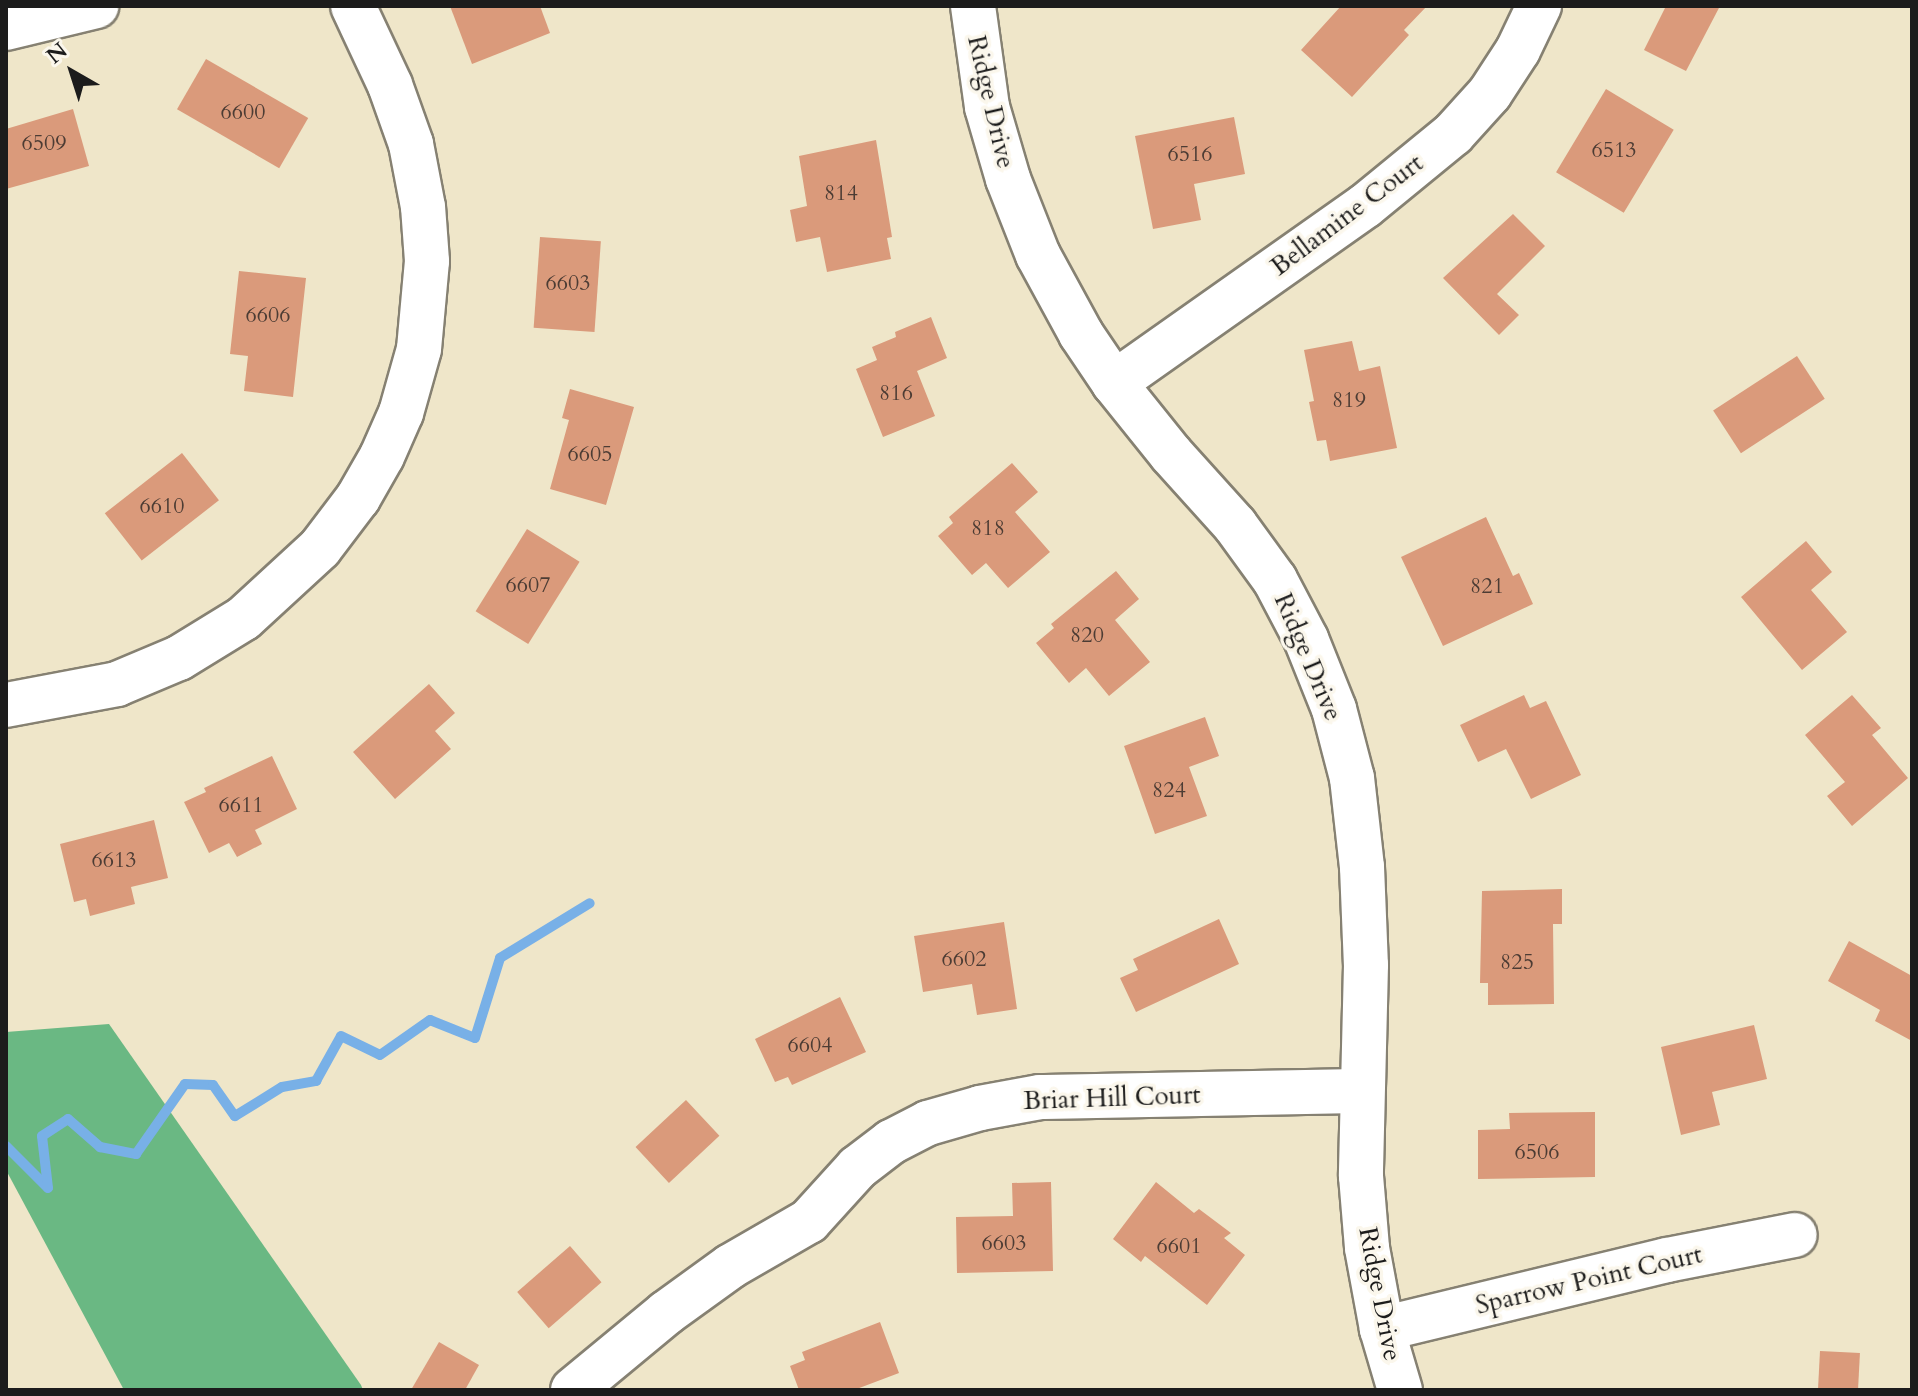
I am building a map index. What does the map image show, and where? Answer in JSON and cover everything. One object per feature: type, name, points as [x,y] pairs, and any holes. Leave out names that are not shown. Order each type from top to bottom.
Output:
[{"type":"street","points":[[6,28],[96,6]]},
{"type":"street","points":[[6,705],[117,684],[179,658],[244,618],[320,548],[358,498],[382,456],[401,413],[419,349],[427,261],[423,207],[411,144],[390,85],[353,6]]},
{"type":"street","name":"Ridge Drive","points":[[973,6],[987,107],[1008,179],[1038,255],[1081,334],[1114,383],[1171,454],[1235,525],[1275,580],[1306,639],[1334,709],[1352,778],[1362,867],[1366,965],[1361,1176],[1367,1248],[1382,1329],[1400,1390]]},
{"type":"street","name":"Bellamine Court","points":[[1114,383],[1365,206],[1453,134],[1490,93],[1518,50],[1539,6]]},
{"type":"street","name":"Briar Hill Court","points":[[573,1390],[666,1313],[731,1266],[809,1221],[868,1159],[891,1142],[928,1123],[980,1108],[1040,1097],[1362,1091]]},
{"type":"street","name":"Sparrow Point Court","points":[[1382,1329],[1667,1260],[1795,1235]]},
{"type":"green space","points":[[109,1024],[363,1390],[124,1390],[6,1170],[6,1032]]},
{"type":"building","points":[[450,6],[540,6],[550,33],[472,64]]},
{"type":"building","points":[[1341,6],[1427,6],[1404,30],[1409,35],[1352,97],[1301,50]]},
{"type":"building","points":[[1666,6],[1720,6],[1686,71],[1644,50]]},
{"type":"building","points":[[206,59],[308,118],[279,168],[177,109]]},
{"type":"building","points":[[1606,89],[1674,130],[1624,213],[1556,172]]},
{"type":"building","points":[[73,109],[89,166],[6,189],[6,129]]},
{"type":"building","points":[[1234,117],[1245,174],[1194,184],[1201,220],[1153,229],[1135,136]]},
{"type":"building","points":[[876,140],[892,237],[887,238],[891,259],[827,272],[820,237],[796,242],[790,210],[807,206],[799,156]]},
{"type":"building","points":[[1513,214],[1545,246],[1497,294],[1519,315],[1499,335],[1443,278]]},
{"type":"building","points":[[540,237],[601,241],[595,332],[534,328]]},
{"type":"building","points":[[239,271],[306,278],[293,397],[244,391],[248,356],[230,354]]},
{"type":"building","points":[[931,317],[947,358],[917,371],[935,416],[883,437],[856,369],[877,360],[872,347],[896,337],[895,332]]},
{"type":"building","points":[[1352,341],[1359,371],[1380,366],[1397,448],[1330,461],[1326,440],[1317,441],[1309,402],[1314,401],[1304,350]]},
{"type":"building","points":[[1797,356],[1825,399],[1741,453],[1713,410]]},
{"type":"building","points":[[570,389],[634,407],[606,505],[550,489],[569,420],[562,418]]},
{"type":"building","points":[[182,453],[219,500],[142,561],[105,513]]},
{"type":"building","points":[[1012,463],[1038,492],[1015,512],[1050,552],[1008,588],[986,563],[972,575],[938,536],[953,523],[949,517]]},
{"type":"building","points":[[1486,517],[1513,576],[1519,573],[1533,604],[1443,646],[1401,557]]},
{"type":"building","points":[[527,529],[580,562],[528,644],[476,611]]},
{"type":"building","points":[[1806,541],[1832,572],[1811,590],[1847,632],[1802,670],[1741,597]]},
{"type":"building","points":[[1116,571],[1139,599],[1115,620],[1150,662],[1109,696],[1086,668],[1069,683],[1036,643],[1054,628],[1051,624]]},
{"type":"building","points":[[429,684],[455,713],[435,731],[451,749],[395,799],[353,752]]},
{"type":"building","points":[[1524,695],[1530,708],[1546,701],[1581,775],[1531,799],[1506,749],[1478,762],[1460,725]]},
{"type":"building","points":[[1852,695],[1881,728],[1872,735],[1908,778],[1852,826],[1827,796],[1845,782],[1805,735]]},
{"type":"building","points":[[1205,717],[1219,756],[1189,767],[1207,816],[1155,834],[1124,746]]},
{"type":"building","points":[[272,756],[297,809],[255,830],[262,844],[237,857],[229,843],[209,853],[184,802],[206,792],[204,788]]},
{"type":"building","points":[[154,820],[168,878],[131,887],[135,904],[90,916],[86,899],[74,902],[60,844]]},
{"type":"building","points":[[1562,889],[1562,924],[1553,924],[1554,1004],[1488,1005],[1488,983],[1480,983],[1482,891]]},
{"type":"building","points":[[1219,919],[1239,964],[1136,1012],[1120,978],[1138,970],[1133,959]]},
{"type":"building","points":[[1004,922],[1017,1009],[977,1015],[972,984],[923,992],[914,936]]},
{"type":"building","points":[[1849,941],[1912,976],[1912,1041],[1875,1021],[1880,1010],[1828,981]]},
{"type":"building","points":[[840,997],[866,1052],[792,1085],[788,1077],[775,1082],[755,1039]]},
{"type":"building","points":[[1754,1025],[1767,1079],[1712,1092],[1720,1125],[1681,1135],[1661,1047]]},
{"type":"building","points":[[686,1100],[719,1136],[669,1183],[636,1147]]},
{"type":"building","points":[[1595,1112],[1595,1177],[1478,1179],[1478,1130],[1510,1129],[1509,1113]]},
{"type":"building","points":[[1051,1182],[1053,1271],[957,1273],[956,1217],[1013,1216],[1012,1183]]},
{"type":"building","points":[[1156,1182],[1194,1213],[1199,1209],[1231,1233],[1224,1238],[1245,1255],[1207,1305],[1145,1256],[1141,1262],[1113,1239]]},
{"type":"building","points":[[570,1246],[601,1282],[549,1328],[517,1292]]},
{"type":"building","points":[[880,1322],[899,1373],[854,1390],[799,1390],[790,1366],[805,1360],[802,1352]]},
{"type":"building","points":[[439,1342],[479,1365],[465,1390],[411,1390]]},
{"type":"building","points":[[1820,1351],[1860,1353],[1858,1390],[1818,1390]]},
{"type":"waterway","points":[[6,1146],[48,1188],[42,1136],[68,1119],[100,1147],[136,1154],[185,1084],[213,1085],[235,1116],[282,1087],[316,1081],[341,1036],[380,1055],[430,1020],[475,1038],[500,958],[590,903]]}]
